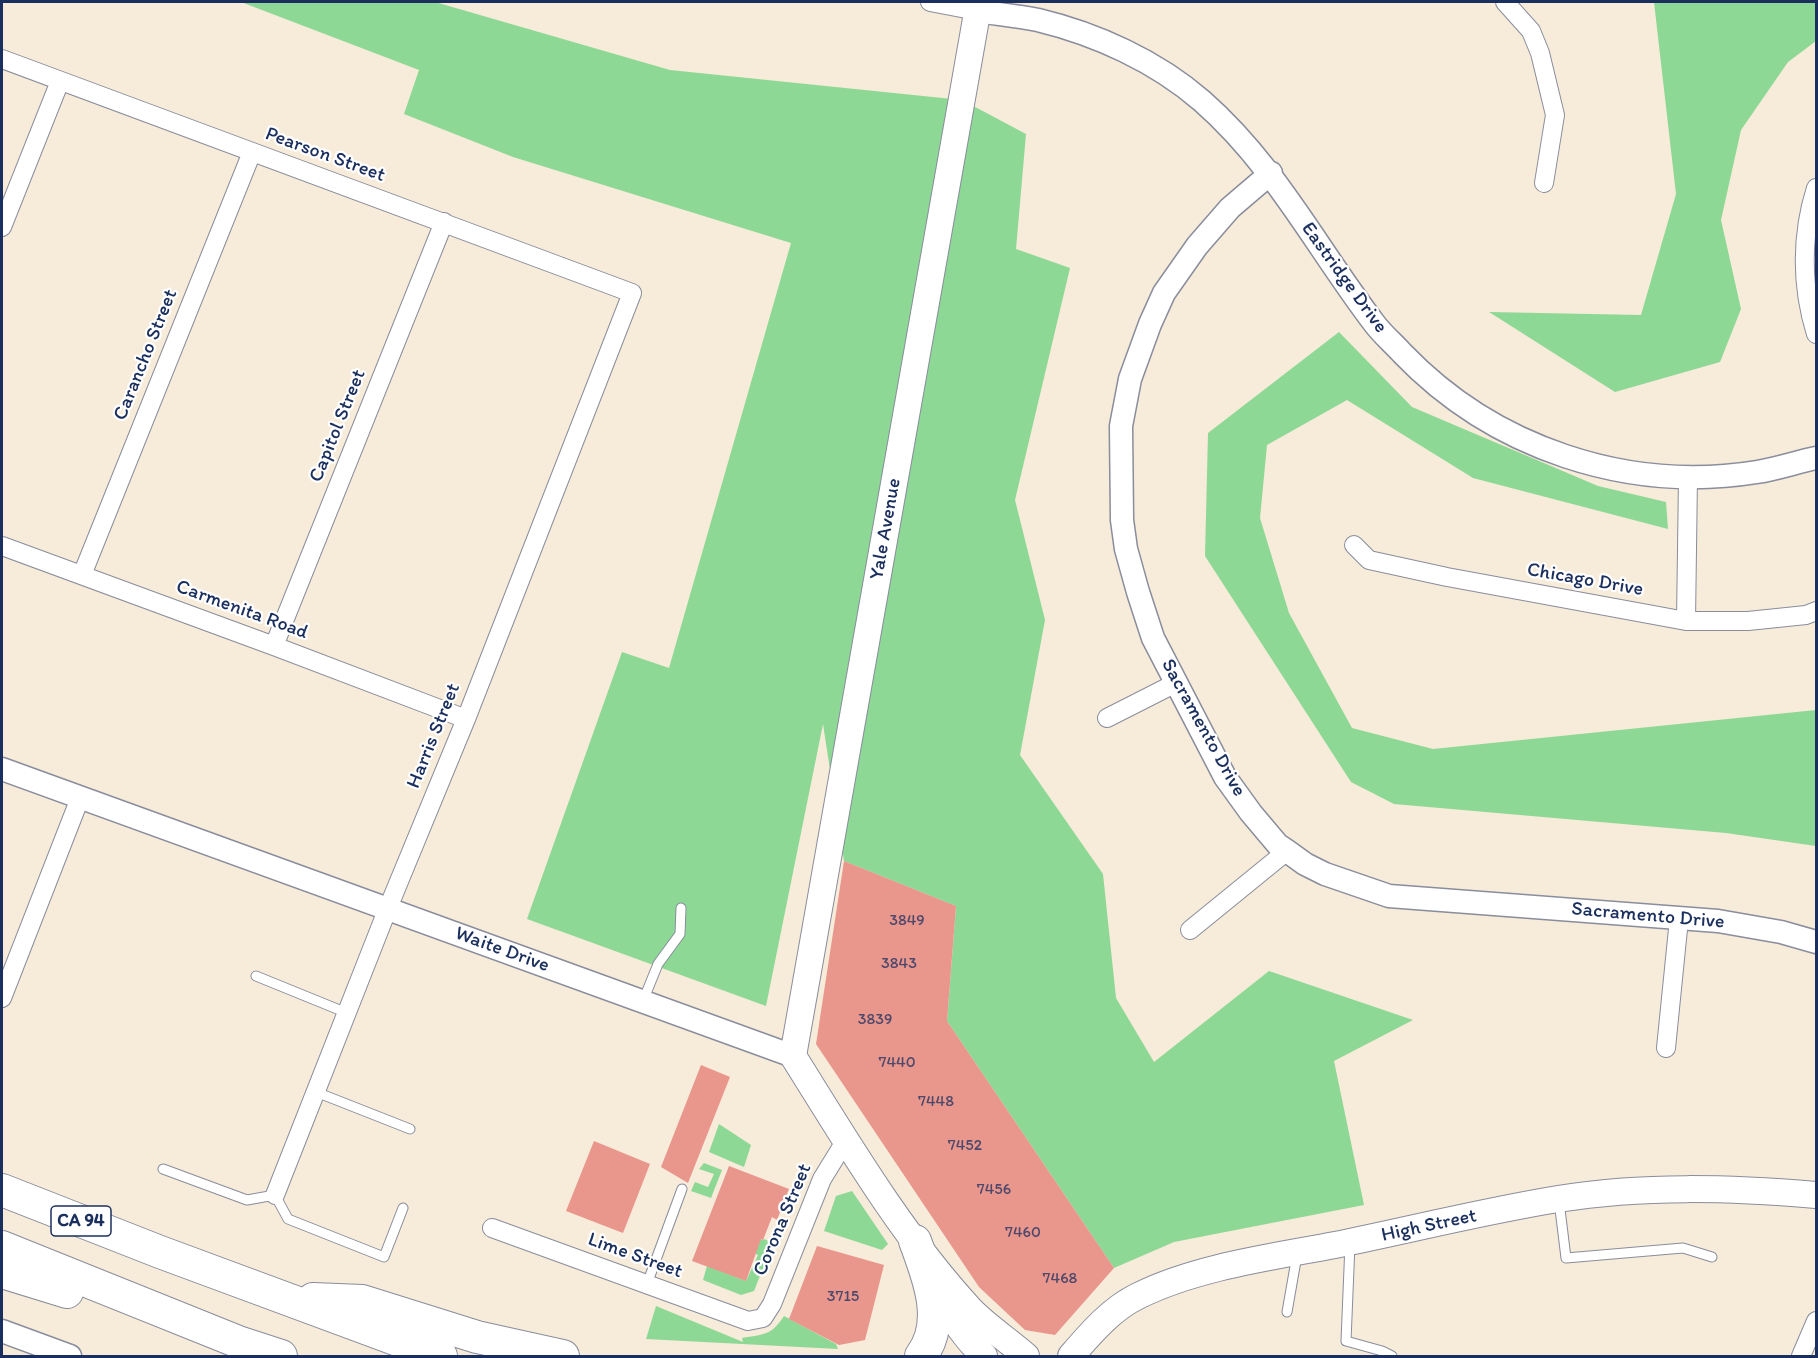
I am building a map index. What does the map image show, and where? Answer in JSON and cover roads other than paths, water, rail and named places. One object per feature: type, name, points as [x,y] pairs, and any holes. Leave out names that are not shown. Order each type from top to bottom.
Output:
[{"type":"highway","points":[[2,1173],[160,1252]]},
{"type":"highway","name":"CA 94","points":[[2,1190],[160,1252],[441,1356]]},
{"type":"highway","points":[[915,1241],[930,1282],[934,1310],[932,1335],[921,1356]]},
{"type":"highway","name":"CA 94","points":[[2,1247],[281,1356]]},
{"type":"highway","points":[[2,1272],[105,1303],[155,1308]]},
{"type":"highway","points":[[285,1298],[362,1301],[477,1337],[563,1356]]},
{"type":"main road","name":"Yale Avenue","points":[[793,1056],[978,6]]},
{"type":"main road","points":[[793,1056],[846,1140],[915,1241],[971,1310],[1026,1356]]},
{"type":"main road","name":"High Street","points":[[1071,1356],[1102,1322],[1136,1296],[1192,1275],[1298,1252],[1559,1199],[1635,1191],[1739,1189],[1816,1195]]},
{"type":"main road","points":[[915,1241],[944,1302],[970,1343],[984,1356]]},
{"type":"street","points":[[930,2],[978,6]]},
{"type":"street","points":[[1505,2],[1531,31],[1540,53],[1555,115],[1545,183]]},
{"type":"street","name":"Eastridge Drive","points":[[978,6],[1092,36],[1134,56],[1200,99],[1240,137],[1271,173],[1375,325],[1416,367],[1460,404],[1510,435],[1592,464],[1636,473],[1688,477],[1757,472],[1816,458]]},
{"type":"street","name":"Pearson Street","points":[[2,59],[632,293]]},
{"type":"street","points":[[2,227],[60,81]]},
{"type":"street","name":"Carancho Street","points":[[82,576],[252,152]]},
{"type":"street","name":"Sacramento Drive","points":[[1271,173],[1230,208],[1197,246],[1164,293],[1130,379],[1121,426],[1120,475],[1126,549],[1138,592],[1154,638],[1225,777],[1251,813],[1287,851],[1305,864],[1325,874],[1389,897],[1749,925],[1816,942]]},
{"type":"street","points":[[1816,188],[1808,223],[1804,257],[1808,300],[1816,334]]},
{"type":"street","name":"Capitol Street","points":[[274,646],[444,222]]},
{"type":"street","name":"Harris Street","points":[[275,1195],[388,908],[466,719],[632,293]]},
{"type":"street","points":[[1686,621],[1688,477]]},
{"type":"street","name":"Chicago Drive","points":[[1354,545],[1369,560],[1686,621],[1748,621],[1806,615],[1816,611]]},
{"type":"street","name":"Carmenita Road","points":[[2,546],[466,719]]},
{"type":"street","points":[[1107,718],[1176,683]]},
{"type":"street","name":"Waite Drive","points":[[2,769],[793,1056]]},
{"type":"street","points":[[2,998],[80,798]]},
{"type":"street","points":[[1190,930],[1287,851]]},
{"type":"street","points":[[1666,1048],[1679,918]]},
{"type":"street","name":"Corona Street","points":[[763,1318],[772,1304],[822,1179],[846,1140]]},
{"type":"street","name":"Lime Street","points":[[492,1228],[748,1322],[763,1318]]},
{"type":"street","points":[[1801,1356],[1816,1321]]},
{"type":"street","points":[[2,1331],[69,1356]]},
{"type":"lane","points":[[643,1001],[658,964],[680,934],[681,908]]},
{"type":"lane","points":[[256,976],[347,1013]]},
{"type":"lane","points":[[316,1092],[410,1129]]},
{"type":"lane","points":[[164,1169],[247,1200],[275,1195],[288,1219],[384,1257],[402,1208]]},
{"type":"lane","points":[[647,1284],[682,1189]]},
{"type":"lane","points":[[1559,1199],[1566,1258],[1683,1248],[1712,1257]]},
{"type":"lane","points":[[1351,1242],[1346,1341],[1392,1356]]},
{"type":"lane","points":[[1287,1312],[1298,1252]]}]
